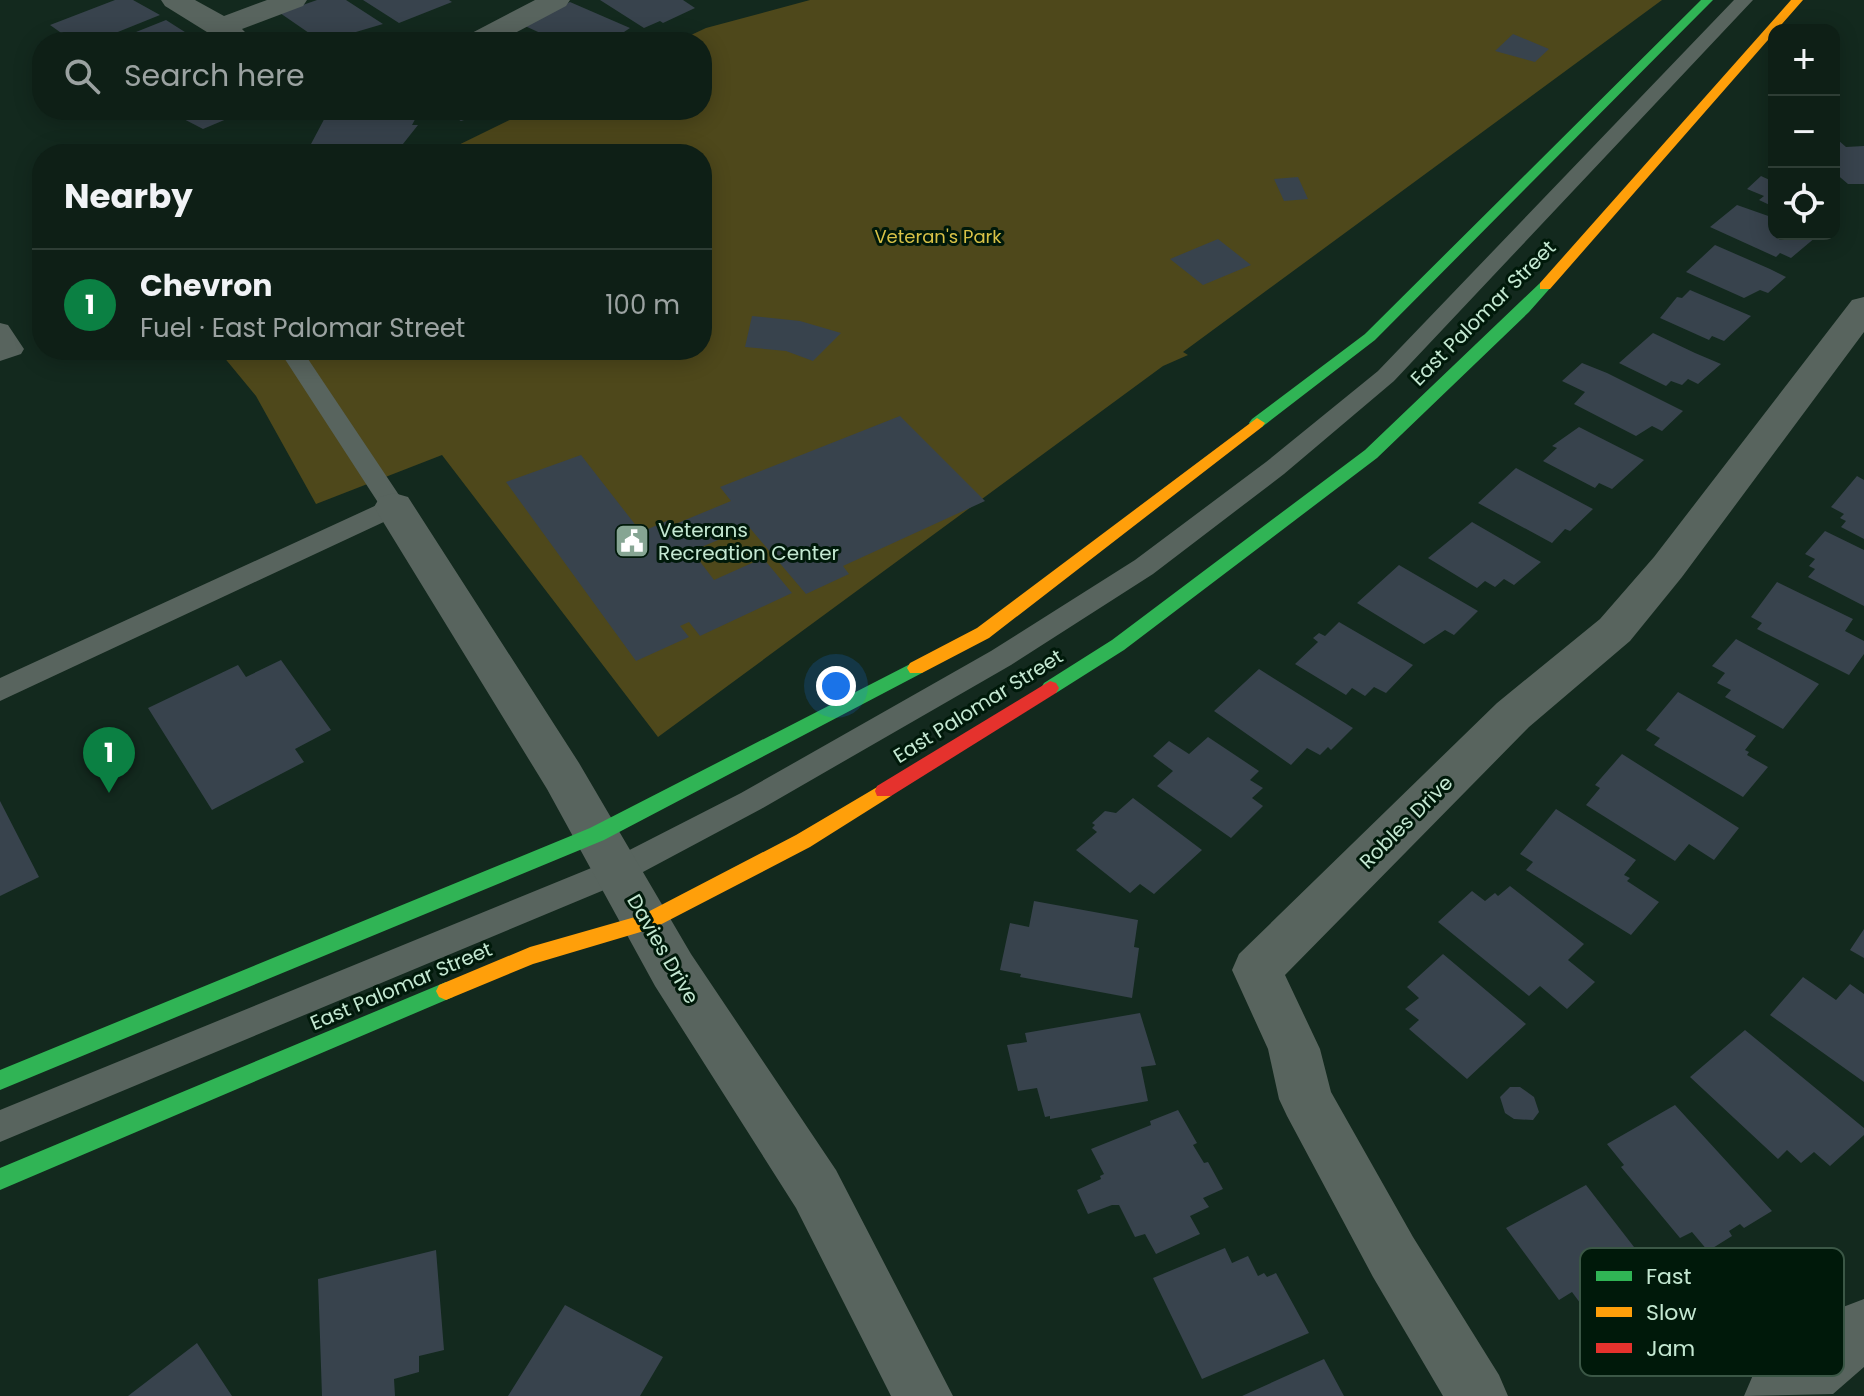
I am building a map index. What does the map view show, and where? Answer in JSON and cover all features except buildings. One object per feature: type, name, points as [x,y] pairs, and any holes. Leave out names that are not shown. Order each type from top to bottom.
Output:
[{"type":"main road","points":[[0,1080],[607,853],[983,633],[1370,337],[1707,0]]},
{"type":"main road","name":"East Palomar Street","points":[[0,1179],[530,956],[647,922],[803,841],[1118,645],[1371,454],[1524,309],[1797,0]]},
{"type":"street","points":[[175,0],[228,32]]},
{"type":"street","points":[[235,32],[293,0]]},
{"type":"street","points":[[495,32],[556,0]]},
{"type":"street","name":"Robles Drive","points":[[1478,1396],[1393,1257],[1306,1099],[1294,1049],[1257,970],[1513,715],[1615,630],[1668,567],[1864,308]]},
{"type":"street","name":"Davies Drive","points":[[394,507],[483,646],[679,979],[816,1189],[923,1396]]},
{"type":"street","points":[[1844,1345],[1864,1328]]},
{"type":"street","points":[[1774,1396],[1807,1376]]},
{"type":"lane","points":[[0,1126],[607,853],[751,801],[1001,658],[1144,567],[1275,468],[1386,376],[1744,0]]},
{"type":"lane","points":[[0,330],[13,349],[0,354]]},
{"type":"lane","points":[[0,690],[394,507],[297,360]]},
{"type":"green space","name":"Veteran's Park","points":[[810,0],[1662,0],[1183,352],[1188,355],[1163,366],[658,737],[442,455],[316,504],[256,396],[226,360],[712,360],[712,144],[460,144],[510,120],[712,120],[712,32],[697,32]]},
{"type":"traffic: fast","points":[[1257,423],[1370,337],[1707,0]]},
{"type":"traffic: fast","points":[[1050,688],[1118,645],[1371,454],[1545,286]]},
{"type":"traffic: fast","points":[[0,1080],[597,834],[916,668]]},
{"type":"traffic: fast","points":[[0,1179],[446,991]]},
{"type":"traffic: slow","points":[[1545,286],[1797,0]]},
{"type":"traffic: slow","points":[[916,668],[983,633],[1257,423]]},
{"type":"traffic: slow","points":[[446,991],[530,956],[647,922],[803,841],[884,791]]},
{"type":"traffic: jam","points":[[884,791],[1050,688]]},
{"type":"place","name":"Veterans Recreation Center","points":[[632,541]]},
{"type":"place","name":"Chevron","points":[[109,793]]}]
